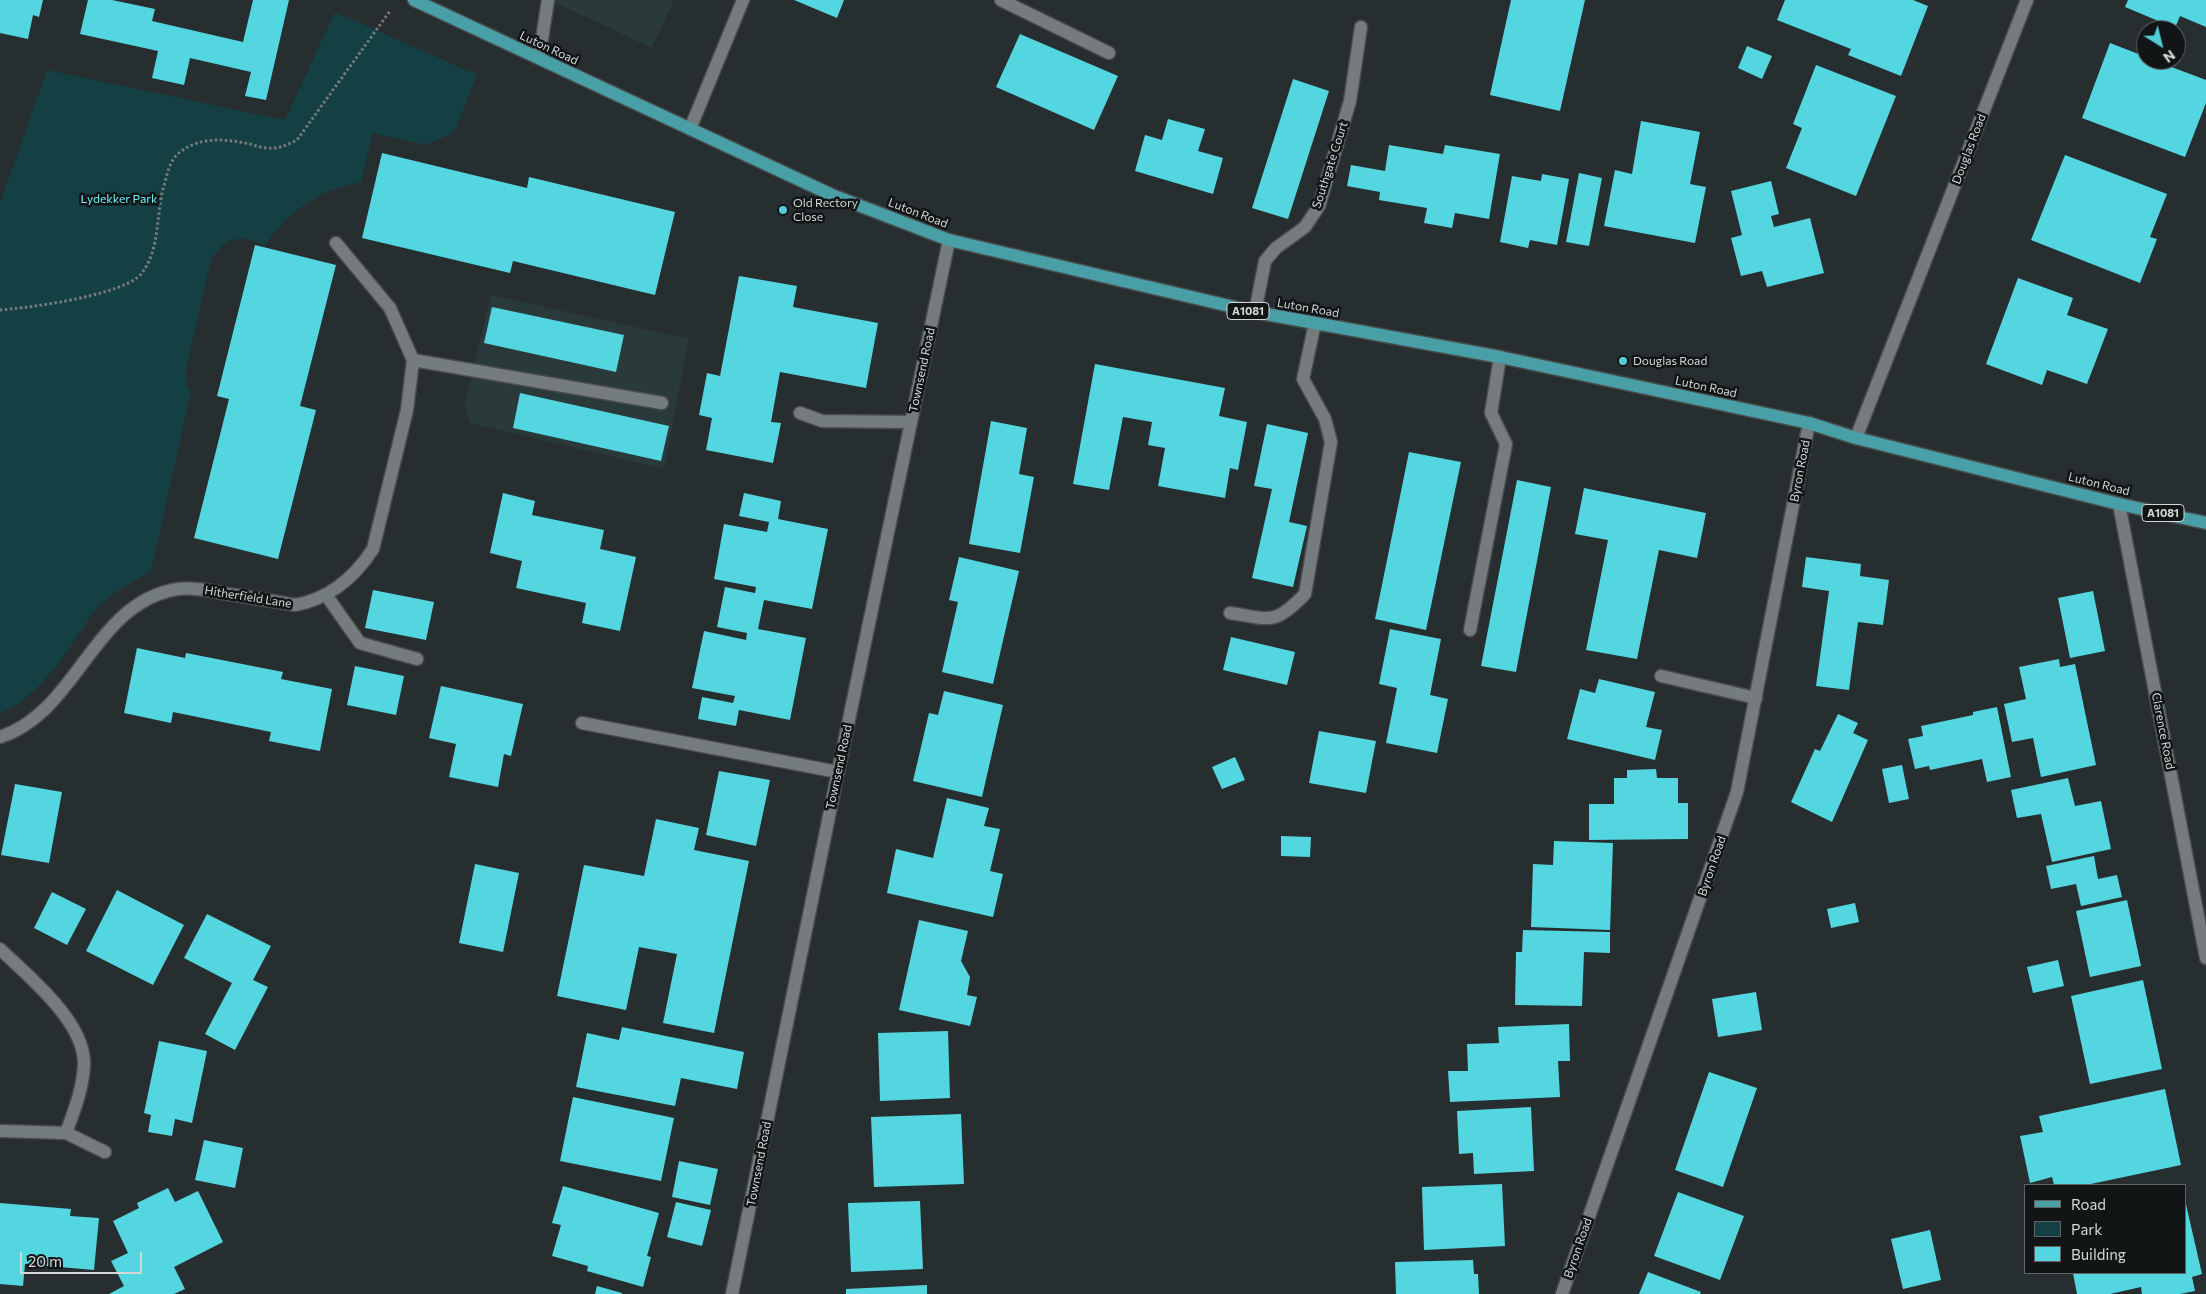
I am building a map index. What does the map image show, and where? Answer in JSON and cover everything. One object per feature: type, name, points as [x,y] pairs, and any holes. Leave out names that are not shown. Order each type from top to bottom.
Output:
[{"type":"main road","name":"Luton Road","points":[[414,0],[832,195],[949,240],[1255,312],[1500,357],[1809,423],[1856,438],[2119,504],[2206,523]]},
{"type":"street","points":[[539,58],[548,0]]},
{"type":"street","points":[[690,129],[743,0]]},
{"type":"street","points":[[1002,0],[1109,53]]},
{"type":"street","name":"Douglas Road","points":[[1856,438],[2027,0]]},
{"type":"street","name":"Southgate Court","points":[[1255,312],[1265,262],[1276,248],[1305,227],[1319,206],[1350,101],[1361,27]]},
{"type":"street","name":"Townsend Road","points":[[732,1294],[949,240]]},
{"type":"street","points":[[336,243],[390,308],[413,360],[662,403]]},
{"type":"street","points":[[1230,613],[1272,619],[1287,613],[1305,594],[1331,442],[1325,419],[1303,379],[1315,323]]},
{"type":"street","points":[[1470,630],[1506,444],[1491,413],[1500,357]]},
{"type":"street","name":"Hitherfield Lane","points":[[0,737],[28,722],[57,697],[109,629],[130,610],[154,595],[179,589],[200,589],[295,605],[326,595],[352,576],[373,549],[407,410],[413,360]]},
{"type":"street","points":[[800,413],[822,421],[911,422]]},
{"type":"street","name":"Byron Road","points":[[1562,1294],[1737,792],[1809,423]]},
{"type":"street","name":"Clarence Road","points":[[2119,504],[2206,958]]},
{"type":"street","points":[[326,595],[360,643],[417,659]]},
{"type":"street","points":[[1661,676],[1756,698]]},
{"type":"street","points":[[582,723],[838,772]]},
{"type":"street","points":[[0,949],[64,1012],[77,1038],[84,1061],[80,1091],[66,1133]]},
{"type":"street","points":[[1,1131],[66,1133],[105,1152]]},
{"type":"path","points":[[0,310],[18,309],[99,293],[126,286],[142,274],[152,253],[162,195],[170,165],[179,152],[195,143],[214,140],[236,141],[270,149],[284,146],[297,140],[392,8]]},
{"type":"shaded area","points":[[550,0],[674,0],[652,48]]},
{"type":"shaded area","points":[[491,295],[689,339],[664,469],[470,423],[464,405]]},
{"type":"green space","name":"Lydekker Park","points":[[335,12],[477,75],[454,133],[425,145],[373,133],[361,182],[318,197],[294,212],[274,233],[265,246],[241,239],[228,242],[217,252],[211,260],[186,369],[187,385],[191,392],[151,572],[121,589],[101,604],[43,682],[30,695],[0,713],[0,203],[47,70],[285,120]]},
{"type":"building","points":[[0,0],[43,0],[39,17],[33,15],[28,39],[0,33]]},
{"type":"building","points":[[88,0],[112,0],[155,9],[152,21],[243,42],[253,0],[289,0],[266,100],[245,96],[251,72],[190,58],[184,85],[152,78],[158,51],[80,34]]},
{"type":"building","points":[[794,0],[844,0],[837,18]]},
{"type":"building","points":[[1511,0],[1585,0],[1560,111],[1490,95]]},
{"type":"building","points":[[1785,0],[1913,0],[1928,6],[1901,76],[1848,55],[1851,49],[1777,20]]},
{"type":"building","points":[[2128,0],[2206,0],[2206,27],[2180,16],[2178,20],[2156,20],[2125,7]]},
{"type":"building","points":[[1020,34],[1118,76],[1094,130],[996,87]]},
{"type":"building","points":[[2110,43],[2136,53],[2136,70],[2180,70],[2206,80],[2206,103],[2185,157],[2082,118]]},
{"type":"building","points":[[1747,46],[1772,56],[1762,79],[1738,68]]},
{"type":"building","points":[[1816,65],[1896,96],[1856,196],[1786,168],[1802,128],[1793,124]]},
{"type":"building","points":[[1293,79],[1329,91],[1288,219],[1252,208]]},
{"type":"building","points":[[1168,119],[1205,129],[1198,151],[1223,158],[1213,194],[1135,171],[1145,135],[1162,140]]},
{"type":"building","points":[[1641,121],[1700,132],[1690,184],[1706,187],[1695,243],[1604,226],[1615,170],[1632,174]]},
{"type":"building","points":[[1389,145],[1443,154],[1445,145],[1500,154],[1489,219],[1455,213],[1452,228],[1424,223],[1427,208],[1379,200],[1380,192],[1347,186],[1351,165],[1385,171]]},
{"type":"building","points":[[382,153],[527,188],[529,177],[675,212],[655,295],[513,261],[510,273],[362,238]]},
{"type":"building","points":[[2065,155],[2167,194],[2150,237],[2157,239],[2140,283],[2031,240]]},
{"type":"building","points":[[1579,173],[1602,178],[1589,246],[1566,242]]},
{"type":"building","points":[[1542,174],[1569,179],[1557,245],[1530,240],[1528,248],[1500,242],[1512,176],[1541,181]]},
{"type":"building","points":[[1771,181],[1779,214],[1771,216],[1774,227],[1810,218],[1824,273],[1767,287],[1762,271],[1741,276],[1731,238],[1742,235],[1731,191]]},
{"type":"building","points":[[255,245],[336,265],[300,406],[316,410],[278,559],[194,538],[229,399],[217,396]]},
{"type":"building","points":[[739,276],[797,286],[793,307],[878,323],[866,388],[780,372],[771,422],[781,423],[773,463],[706,450],[712,418],[699,415],[707,373],[720,376]]},
{"type":"building","points":[[2018,278],[2073,298],[2067,315],[2108,329],[2087,384],[2047,370],[2042,385],[1986,364]]},
{"type":"building","points":[[492,307],[624,335],[616,372],[484,343]]},
{"type":"building","points":[[1095,364],[1225,388],[1219,416],[1247,422],[1238,470],[1230,468],[1225,498],[1158,486],[1165,448],[1148,445],[1152,422],[1123,417],[1109,490],[1073,484]]},
{"type":"building","points":[[520,393],[669,426],[661,461],[513,428]]},
{"type":"building","points":[[991,421],[1027,428],[1019,474],[1034,477],[1020,553],[969,544]]},
{"type":"building","points":[[1267,424],[1308,433],[1289,522],[1307,526],[1293,587],[1252,578],[1272,489],[1254,486]]},
{"type":"building","points":[[1409,452],[1461,462],[1426,630],[1375,619]]},
{"type":"building","points":[[1517,480],[1551,487],[1516,672],[1481,666]]},
{"type":"building","points":[[1584,488],[1706,513],[1697,558],[1659,550],[1637,659],[1586,650],[1608,540],[1575,534]]},
{"type":"building","points":[[503,493],[535,501],[532,515],[604,530],[600,549],[636,557],[620,631],[582,623],[586,603],[516,588],[522,561],[490,553]]},
{"type":"building","points":[[744,493],[781,501],[778,519],[828,529],[812,609],[764,600],[758,629],[806,638],[790,720],[739,710],[736,726],[698,719],[702,697],[733,703],[735,696],[692,688],[704,631],[746,640],[747,633],[717,627],[725,587],[755,593],[756,587],[714,579],[724,524],[767,532],[769,522],[739,516]]},
{"type":"building","points":[[959,557],[1019,571],[993,684],[942,672],[958,602],[949,600]]},
{"type":"building","points":[[1806,557],[1861,564],[1860,576],[1889,580],[1883,625],[1858,622],[1849,690],[1816,686],[1829,591],[1802,587]]},
{"type":"building","points":[[373,590],[434,602],[426,640],[365,628]]},
{"type":"building","points":[[2093,591],[2105,651],[2070,658],[2058,598]]},
{"type":"building","points":[[1390,629],[1441,639],[1430,695],[1448,699],[1437,753],[1386,743],[1397,688],[1379,684]]},
{"type":"building","points":[[1231,637],[1295,652],[1287,685],[1223,670]]},
{"type":"building","points":[[137,648],[185,658],[186,653],[283,672],[281,679],[332,689],[320,751],[269,741],[271,732],[173,712],[171,723],[124,713]]},
{"type":"building","points":[[2059,659],[2060,667],[2075,664],[2096,765],[2041,777],[2033,738],[2012,742],[2004,704],[2026,699],[2019,667]]},
{"type":"building","points":[[355,666],[404,676],[396,715],[347,705]]},
{"type":"building","points":[[1599,679],[1655,692],[1646,727],[1662,730],[1655,760],[1567,739],[1580,689],[1595,693]]},
{"type":"building","points":[[441,686],[523,704],[511,756],[504,754],[498,787],[449,777],[456,744],[429,738]]},
{"type":"building","points":[[944,691],[1003,705],[982,797],[913,781],[929,713],[938,715]]},
{"type":"building","points":[[1997,707],[2011,777],[1987,782],[1982,759],[1930,770],[1929,766],[1915,769],[1908,739],[1923,736],[1921,726],[1973,715],[1973,712]]},
{"type":"building","points":[[1838,714],[1858,723],[1853,733],[1868,740],[1832,822],[1791,802],[1815,749],[1820,751]]},
{"type":"building","points":[[1319,731],[1376,741],[1366,793],[1309,783]]},
{"type":"building","points":[[1235,757],[1245,780],[1222,789],[1212,767]]},
{"type":"building","points":[[1902,765],[1909,799],[1889,803],[1882,769]]},
{"type":"building","points":[[1656,769],[1657,778],[1678,778],[1678,803],[1688,803],[1688,839],[1589,840],[1589,804],[1614,804],[1614,778],[1627,778],[1627,770]]},
{"type":"building","points":[[719,771],[770,780],[756,846],[706,835]]},
{"type":"building","points":[[2068,778],[2075,806],[2101,801],[2111,849],[2052,862],[2041,814],[2017,818],[2011,790]]},
{"type":"building","points":[[15,784],[62,792],[49,863],[1,855]]},
{"type":"building","points":[[947,798],[989,808],[984,826],[1000,829],[990,871],[1003,874],[993,917],[887,893],[896,849],[933,858]]},
{"type":"building","points":[[656,819],[699,828],[694,850],[749,861],[714,1033],[663,1023],[677,954],[639,947],[626,1010],[557,996],[584,865],[644,876]]},
{"type":"building","points":[[1281,836],[1311,837],[1310,857],[1281,856]]},
{"type":"building","points":[[1554,841],[1613,843],[1610,930],[1531,927],[1533,864],[1553,865]]},
{"type":"building","points":[[2094,856],[2098,879],[2117,875],[2122,897],[2081,906],[2076,884],[2051,889],[2046,866]]},
{"type":"building","points":[[475,864],[519,873],[503,952],[459,943]]},
{"type":"building","points":[[117,890],[184,925],[153,985],[86,951]]},
{"type":"building","points":[[52,892],[86,909],[67,945],[34,928]]},
{"type":"building","points":[[2127,900],[2141,966],[2090,977],[2076,911]]},
{"type":"building","points":[[1855,903],[1859,922],[1831,928],[1827,909]]},
{"type":"building","points":[[207,914],[271,946],[253,980],[268,987],[235,1050],[205,1034],[232,983],[184,958]]},
{"type":"building","points":[[919,920],[968,931],[961,961],[970,977],[967,995],[977,997],[970,1026],[899,1010]]},
{"type":"building","points":[[1523,930],[1610,932],[1610,953],[1584,952],[1582,1006],[1515,1005],[1516,952],[1522,952]]},
{"type":"building","points":[[2058,960],[2064,986],[2033,993],[2027,967]]},
{"type":"building","points":[[2143,980],[2162,1069],[2090,1084],[2071,996]]},
{"type":"building","points":[[1756,992],[1762,1030],[1718,1037],[1712,999]]},
{"type":"building","points":[[1569,1024],[1570,1061],[1558,1061],[1560,1097],[1450,1102],[1448,1071],[1468,1071],[1467,1044],[1499,1043],[1498,1027]]},
{"type":"building","points":[[622,1027],[744,1052],[737,1089],[681,1078],[675,1106],[576,1087],[587,1033],[619,1040]]},
{"type":"building","points":[[948,1031],[950,1098],[880,1101],[878,1033]]},
{"type":"building","points":[[159,1041],[207,1051],[192,1123],[175,1119],[172,1136],[148,1132],[151,1115],[144,1113]]},
{"type":"building","points":[[1709,1072],[1757,1088],[1723,1187],[1675,1170]]},
{"type":"building","points":[[2165,1089],[2181,1165],[2091,1184],[2054,1184],[2052,1177],[2030,1183],[2020,1136],[2043,1132],[2039,1116]]},
{"type":"building","points":[[573,1097],[674,1118],[661,1181],[560,1161]]},
{"type":"building","points":[[1531,1107],[1534,1171],[1474,1174],[1473,1153],[1459,1154],[1457,1111]]},
{"type":"building","points":[[961,1114],[964,1184],[874,1187],[871,1117]]},
{"type":"building","points":[[204,1140],[243,1148],[235,1188],[195,1180]]},
{"type":"building","points":[[679,1161],[718,1169],[710,1205],[672,1197]]},
{"type":"building","points":[[1502,1184],[1505,1246],[1424,1250],[1422,1187]]},
{"type":"building","points":[[563,1186],[659,1213],[647,1256],[651,1257],[643,1287],[587,1271],[588,1266],[552,1256],[561,1225],[552,1223]]},
{"type":"building","points":[[168,1188],[175,1202],[198,1191],[223,1242],[174,1267],[185,1289],[174,1294],[109,1294],[124,1286],[111,1261],[128,1253],[113,1221],[139,1208],[137,1203]]},
{"type":"building","points":[[1678,1192],[1744,1216],[1720,1280],[1654,1256]]},
{"type":"building","points":[[920,1201],[923,1269],[851,1272],[848,1203]]},
{"type":"building","points":[[676,1202],[711,1210],[702,1246],[667,1237]]},
{"type":"building","points":[[0,1203],[71,1209],[70,1216],[99,1218],[94,1270],[25,1264],[23,1286],[0,1284]]},
{"type":"building","points":[[2186,1204],[2202,1274],[2192,1277],[2195,1291],[2180,1294],[2142,1294],[2141,1287],[2110,1294],[2077,1294],[2073,1274],[2186,1274]]},
{"type":"building","points":[[1930,1230],[1941,1280],[1903,1289],[1891,1239]]},
{"type":"building","points":[[1473,1260],[1474,1274],[1478,1274],[1479,1294],[1396,1294],[1395,1262]]},
{"type":"building","points":[[1648,1272],[1701,1292],[1700,1294],[1639,1294]]},
{"type":"building","points":[[927,1285],[927,1294],[846,1294],[846,1289]]},
{"type":"building","points":[[597,1286],[622,1293],[622,1294],[595,1294]]},
{"type":"place","name":"Old Rectory Close","points":[[783,210]]},
{"type":"place","name":"Douglas Road","points":[[1623,361]]}]
